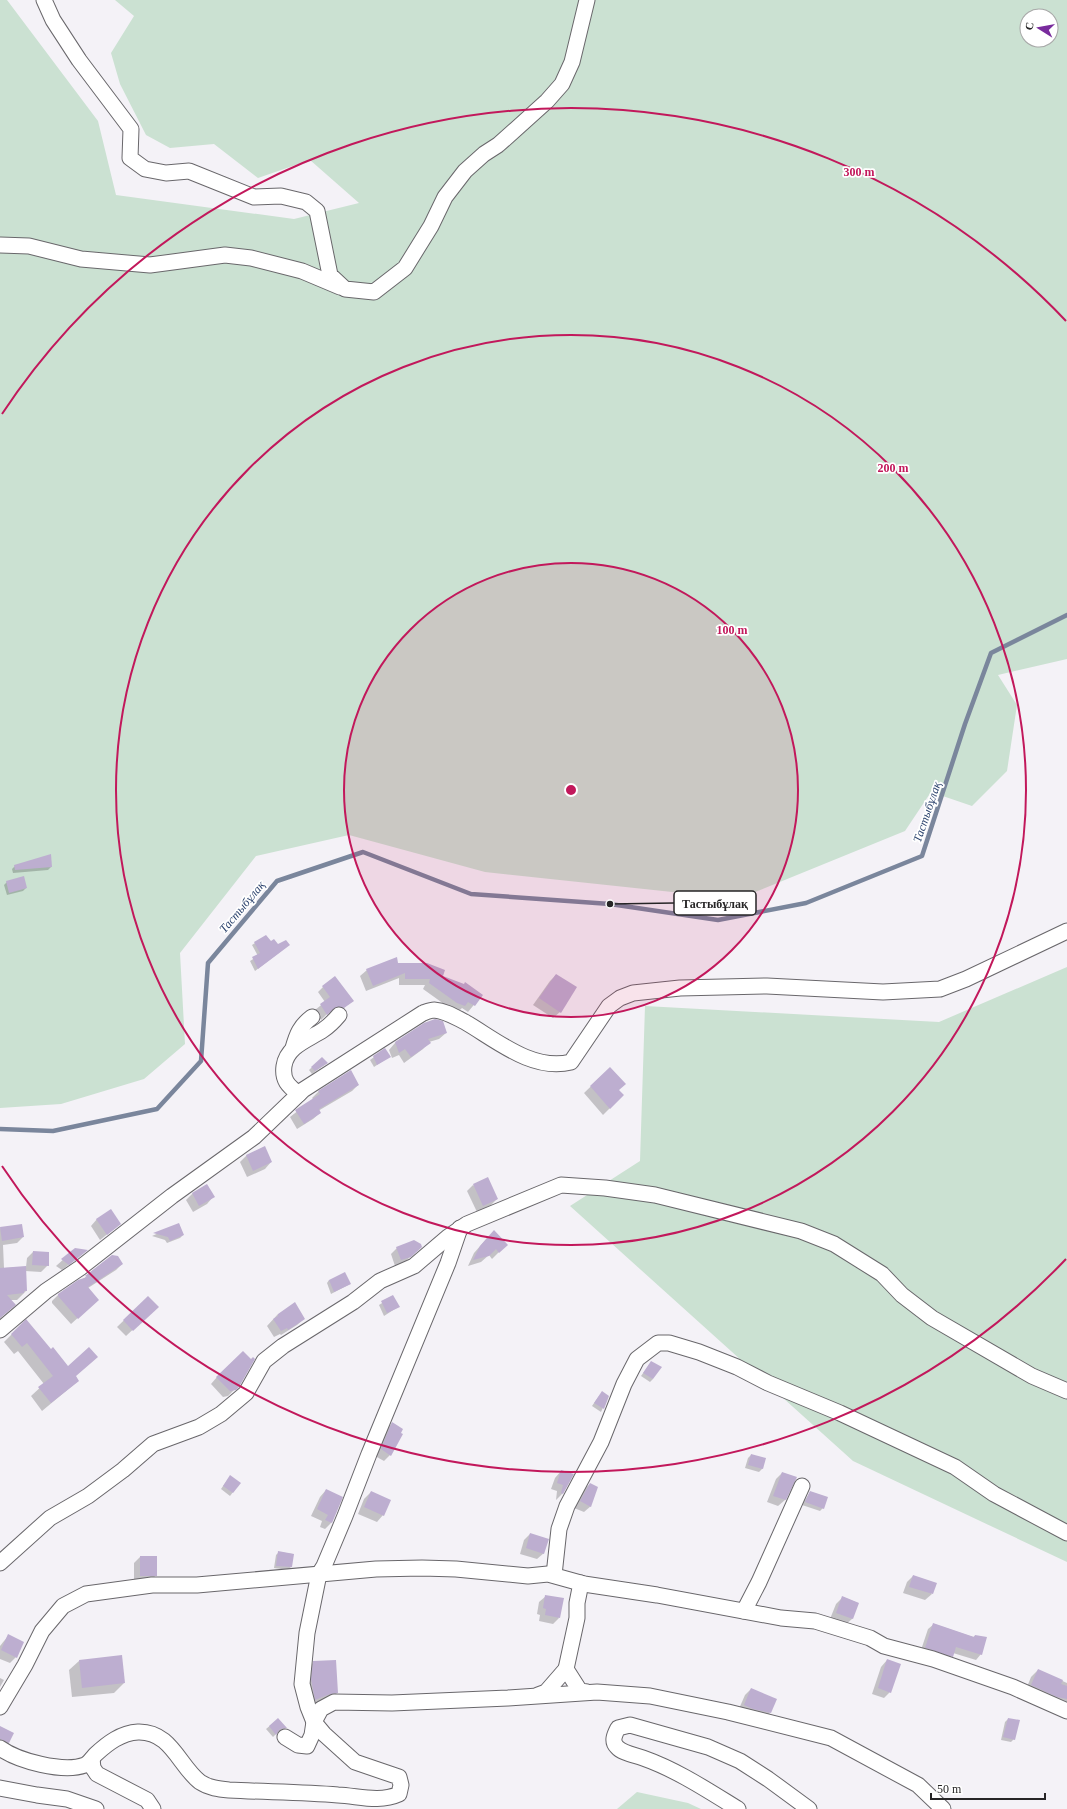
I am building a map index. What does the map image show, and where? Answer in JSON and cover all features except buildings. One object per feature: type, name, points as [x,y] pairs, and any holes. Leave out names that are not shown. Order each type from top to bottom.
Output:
[{"type":"street","points":[[44,0],[53,20],[79,60],[131,129],[130,158],[145,169],[166,173],[189,171],[254,197],[281,196],[306,202],[317,211],[330,275],[345,288]]},
{"type":"street","points":[[0,245],[29,246],[81,259],[150,265],[225,256],[251,258],[302,271],[345,288],[374,292],[405,268],[431,226],[446,197],[465,171],[484,154],[503,141],[548,101],[562,84],[572,62],[587,0]]},
{"type":"street","points":[[0,1330],[46,1291],[80,1268],[172,1196],[254,1137],[299,1094],[410,1020],[423,1013],[434,1010],[452,1014],[492,1039],[529,1058],[560,1065],[571,1062],[609,1006],[620,998],[633,993],[680,988],[767,986],[883,992],[940,989],[966,979],[1067,931]]},
{"type":"street","points":[[293,1048],[322,1030],[339,1015]]},
{"type":"street","points":[[299,1094],[288,1086],[283,1075],[285,1059],[293,1048],[303,1024],[312,1017]]},
{"type":"street","points":[[0,1563],[50,1518],[88,1496],[123,1470],[153,1444],[199,1427],[221,1414],[246,1393],[264,1361],[283,1346],[352,1302],[380,1281],[414,1266],[460,1228],[507,1206],[561,1186],[605,1188],[655,1195],[801,1231],[834,1244],[882,1274],[902,1295],[944,1325],[1032,1376],[1067,1391]]},
{"type":"street","points":[[59,1767],[86,1764],[116,1737],[138,1732],[154,1734],[171,1747],[199,1781],[212,1788],[339,1795],[373,1800],[390,1798],[399,1794],[401,1785],[399,1777],[355,1762],[336,1746],[314,1722],[308,1708],[302,1684],[307,1633],[318,1574],[324,1566],[345,1516],[372,1446],[448,1263],[460,1228]]},
{"type":"street","points":[[554,1575],[559,1529],[567,1506],[601,1442],[624,1384],[637,1359],[658,1343],[669,1343],[699,1352],[737,1367],[768,1383],[887,1434],[955,1467],[994,1494],[1067,1533]]},
{"type":"street","points":[[744,1611],[756,1588],[802,1486]]},
{"type":"street","points":[[0,1707],[25,1665],[42,1631],[63,1606],[86,1594],[152,1585],[198,1585],[318,1574],[422,1568],[456,1569],[528,1576],[554,1575],[581,1583],[780,1618],[815,1621],[870,1638],[884,1646],[933,1659],[1013,1687],[1067,1711]]},
{"type":"street","points":[[537,1696],[546,1692],[566,1670],[577,1618],[577,1603],[581,1583]]},
{"type":"street","points":[[566,1670],[580,1691],[650,1696],[728,1712],[831,1738],[918,1786],[943,1809]]},
{"type":"street","points":[[286,1737],[298,1745],[307,1746],[312,1735],[314,1722],[321,1709],[334,1702],[392,1703],[508,1698],[588,1692]]},
{"type":"street","points":[[738,1809],[702,1786],[667,1767],[618,1749],[614,1743],[614,1735],[618,1728],[630,1725],[708,1747],[740,1761],[809,1809]]},
{"type":"street","points":[[0,1748],[23,1760],[97,1774],[147,1800],[153,1809]]},
{"type":"street","points":[[92,1759],[93,1768],[97,1774]]},
{"type":"street","points":[[0,1788],[67,1799],[96,1809]]},
{"type":"green space","points":[[0,0],[7,0],[98,121],[116,195],[294,219],[359,203],[310,160],[258,178],[214,144],[170,148],[146,135],[120,84],[111,53],[134,16],[115,0],[1067,0],[1067,659],[998,675],[1017,705],[1007,771],[972,806],[931,792],[905,831],[738,899],[485,872],[349,835],[256,856],[180,953],[185,1044],[144,1079],[61,1104],[0,1108]]},
{"type":"green space","points":[[1067,967],[1067,1562],[853,1461],[570,1206],[640,1161],[645,1006],[939,1022]]},
{"type":"green space","points":[[637,1792],[688,1803],[701,1809],[617,1809]]},
{"type":"waterway","name":"Тастыбұлақ","points":[[0,1129],[53,1131],[157,1109],[201,1061],[208,963],[277,881],[363,852],[471,894],[610,904],[718,920],[806,903],[922,856],[965,724],[991,653],[1067,615]]},
{"type":"place","name":"Тастыбұлақ","points":[[610,904]]}]
